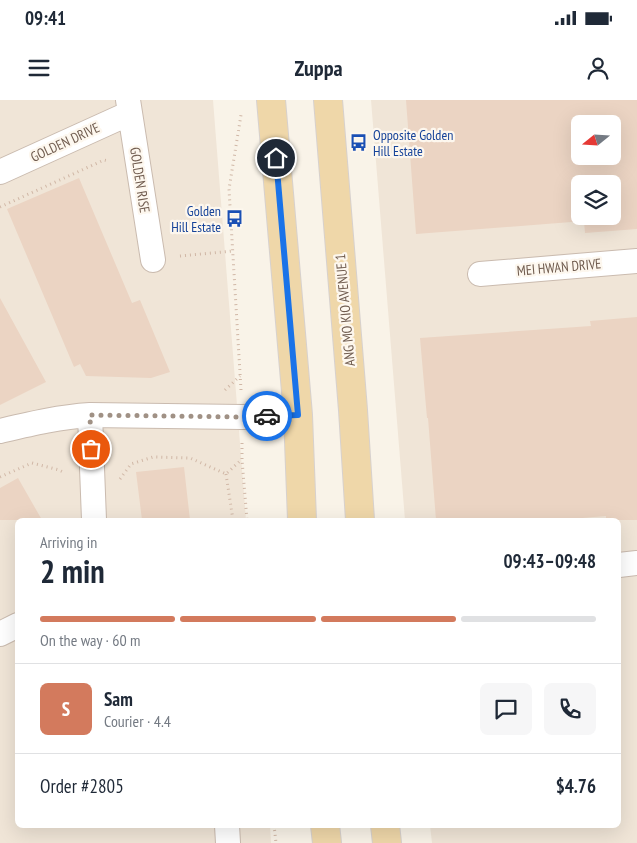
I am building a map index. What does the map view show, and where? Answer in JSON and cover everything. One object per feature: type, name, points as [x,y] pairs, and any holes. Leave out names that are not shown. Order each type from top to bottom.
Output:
[{"type":"main road","points":[[271,100],[298,415],[302,518]]},
{"type":"main road","name":"ANG MO KIO AVENUE 1","points":[[328,100],[360,518]]},
{"type":"main road","points":[[325,828],[327,843]]},
{"type":"main road","points":[[385,828],[386,843]]},
{"type":"street","name":"GOLDEN DRIVE","points":[[0,172],[129,106]]},
{"type":"street","name":"GOLDEN RISE","points":[[129,106],[153,260]]},
{"type":"street","name":"MEI HWAN DRIVE","points":[[480,274],[637,261]]},
{"type":"street","points":[[0,431],[55,418],[90,415],[242,417],[298,415]]},
{"type":"street","points":[[90,415],[94,518]]},
{"type":"street","points":[[621,565],[637,564]]},
{"type":"street","points":[[0,634],[15,626]]},
{"type":"street","points":[[227,828],[228,843]]},
{"type":"path","points":[[242,110],[229,189],[242,417]]},
{"type":"path","points":[[0,208],[104,160],[111,161]]},
{"type":"path","points":[[179,256],[233,251]]},
{"type":"path","points":[[118,482],[131,464],[153,457],[190,458],[226,474]]},
{"type":"path","points":[[226,474],[242,460],[248,518]]},
{"type":"path","points":[[0,477],[32,463],[59,470],[70,476]]},
{"type":"path","points":[[226,474],[233,518]]},
{"type":"path","points":[[274,828],[276,843]]},
{"type":"shaded area","points":[[0,100],[213,100],[246,518],[15,518],[15,828],[270,828],[271,843],[0,843]]},
{"type":"shaded area","points":[[371,100],[637,100],[637,843],[432,843],[430,828],[621,828],[621,518],[405,518]]},
{"type":"building","points":[[406,100],[637,100],[637,229],[585,233],[584,225],[621,225],[621,175],[571,175],[571,222],[416,234]]},
{"type":"building","points":[[79,178],[132,303],[140,300],[170,372],[151,378],[86,376],[80,364],[74,367],[7,209]]},
{"type":"building","points":[[0,298],[46,382],[0,405]]},
{"type":"building","points":[[637,317],[637,520],[621,520],[621,518],[606,518],[606,516],[582,518],[436,518],[420,338],[591,326],[590,321]]},
{"type":"building","points":[[184,467],[190,518],[142,518],[136,472]]},
{"type":"building","points":[[18,478],[41,518],[0,520],[0,488]]},
{"type":"way so far","points":[[91,449],[90,415],[267,416]]},
{"type":"place","name":"Opposite Golden Hill Estate","points":[[359,143]]},
{"type":"place","name":"Golden Hill Estate","points":[[235,219]]},
{"type":"route","points":[[267,416],[298,415],[276,158]]}]
